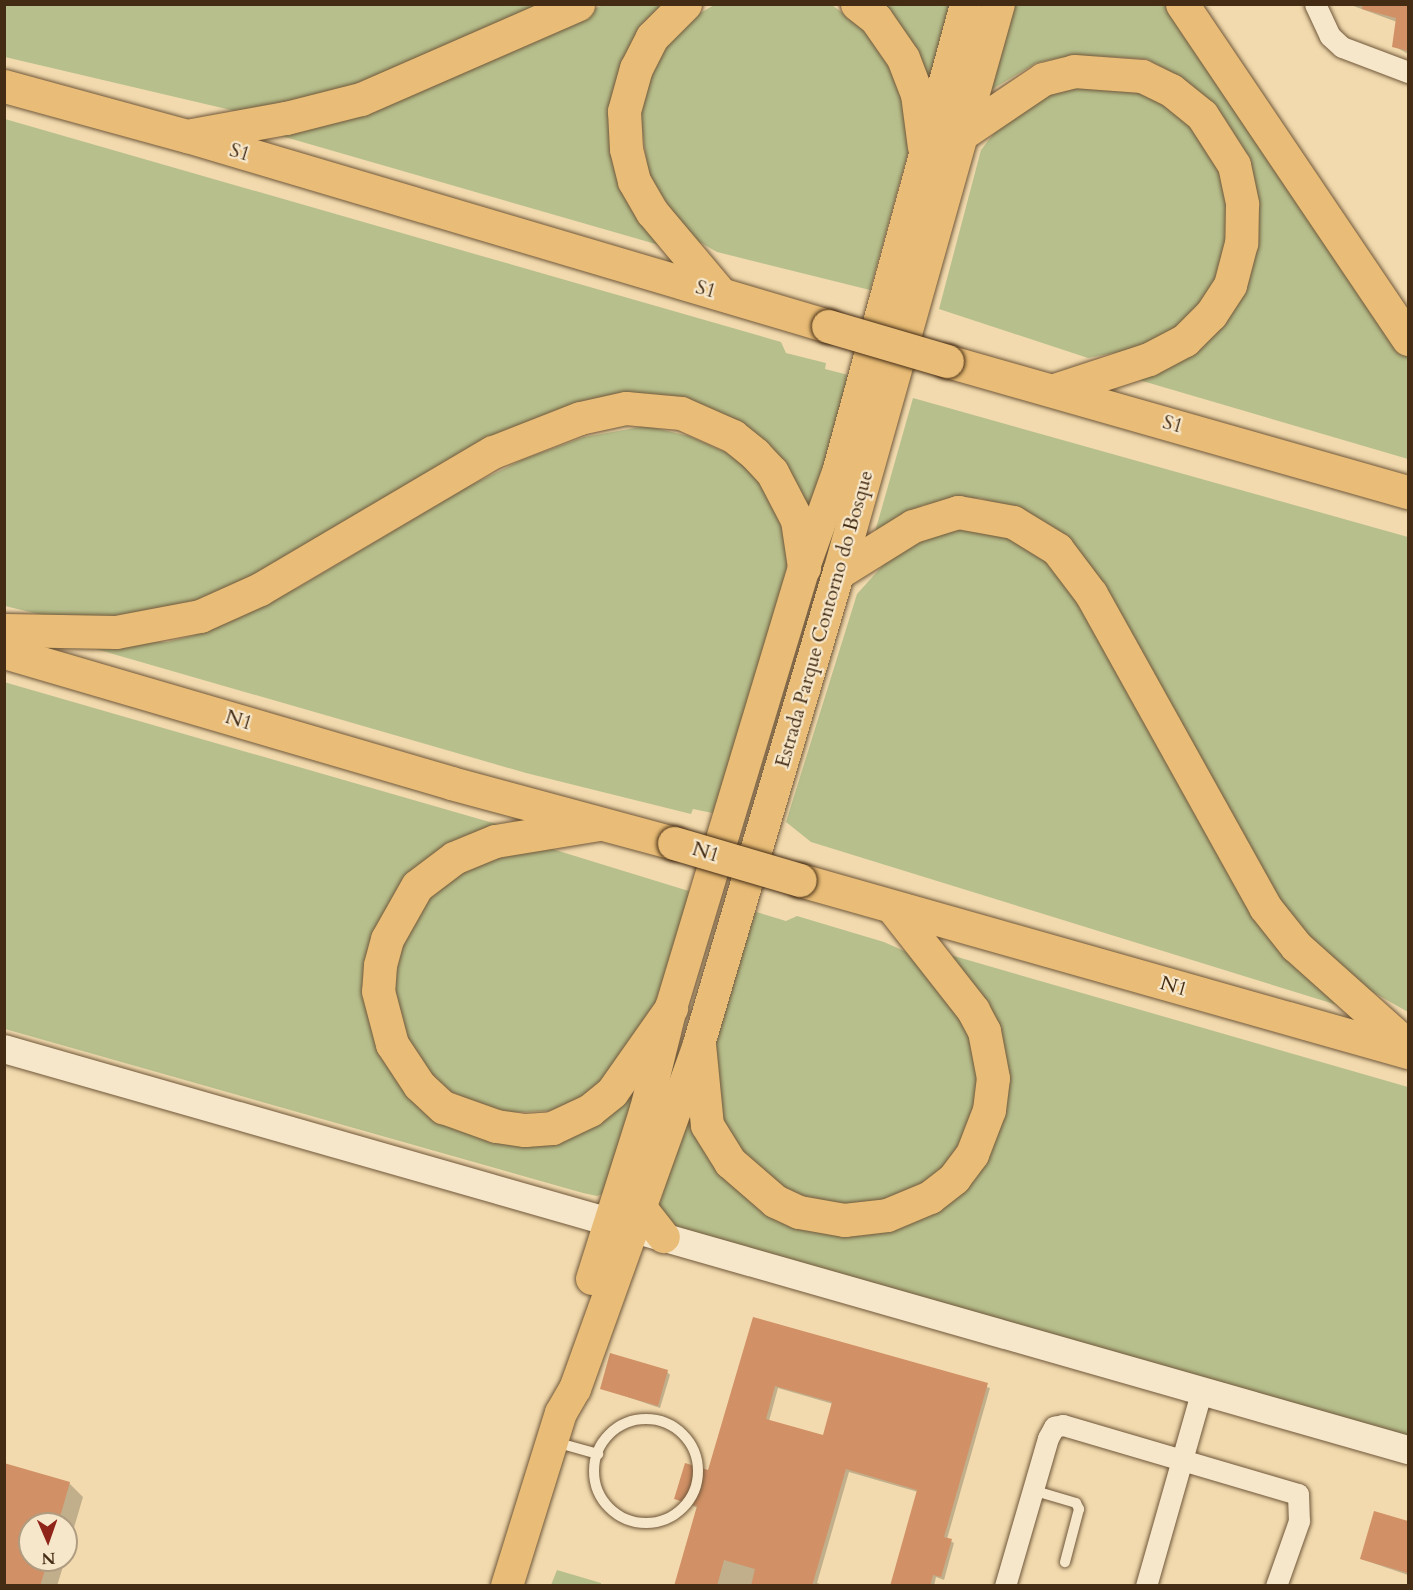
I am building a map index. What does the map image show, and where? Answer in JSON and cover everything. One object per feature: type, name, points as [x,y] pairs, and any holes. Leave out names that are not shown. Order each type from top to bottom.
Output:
[{"type":"highway","points":[[187,136],[286,118],[361,99],[578,4]]},
{"type":"highway","points":[[685,4],[652,37],[636,68],[624,111],[626,149],[634,180],[652,212],[720,293]]},
{"type":"highway","points":[[857,4],[876,19],[903,58],[917,94],[924,147]]},
{"type":"highway","points":[[1182,4],[1408,339]]},
{"type":"highway","points":[[960,135],[1042,79],[1074,71],[1142,76],[1171,90],[1202,115],[1234,165],[1242,204],[1241,243],[1230,285],[1211,314],[1185,340],[1149,359],[1054,390]]},
{"type":"highway","name":"S1","points":[[4,86],[187,136],[946,361],[1408,492]]},
{"type":"highway","points":[[4,630],[116,632],[200,616],[260,589],[493,452],[580,418],[626,408],[681,413],[733,436],[755,454],[772,472],[797,520],[804,567]]},
{"type":"highway","points":[[839,572],[913,526],[958,512],[1013,522],[1057,549],[1096,602],[1265,907],[1296,946],[1408,1046]]},
{"type":"highway","name":"N1","points":[[4,652],[599,824],[674,843],[893,908],[1408,1052]]},
{"type":"highway","points":[[599,824],[495,841],[454,858],[417,886],[387,939],[380,965],[378,991],[392,1044],[419,1085],[443,1107],[495,1126],[525,1130],[552,1128],[581,1115],[612,1092],[671,1008]]},
{"type":"highway","points":[[699,1044],[707,1125],[730,1162],[775,1201],[799,1212],[844,1220],[887,1215],[930,1197],[954,1178],[980,1137],[989,1110],[991,1066],[984,1031],[973,1010],[893,908]]},
{"type":"main road","name":"Estrada Parque Contorno do Bosque","points":[[622,1221],[671,1008],[804,567],[838,469],[924,147],[966,4]]},
{"type":"main road","name":"Estrada Parque Contorno do Bosque","points":[[622,1221],[699,1044],[839,572],[960,135],[999,4]]},
{"type":"main road","points":[[4,1049],[622,1221],[664,1237],[1408,1450]]},
{"type":"main road","points":[[507,1586],[557,1427],[575,1389],[600,1313],[622,1221]]},
{"type":"main road","points":[[557,1427],[558,1399],[563,1377],[622,1221]]},
{"type":"street","points":[[1314,4],[1330,36],[1342,47],[1408,72]]},
{"type":"street","points":[[1146,1586],[1202,1390]]},
{"type":"street","points":[[1005,1586],[1031,1490],[1048,1438],[1054,1427],[1063,1425],[1183,1458],[1298,1494],[1299,1521],[1279,1585]]},
{"type":"lane","points":[[643,1419],[663,1422],[680,1432],[693,1447],[698,1466],[697,1486],[687,1504],[672,1517],[653,1523],[633,1522],[613,1512],[599,1495],[594,1474],[598,1454],[608,1436],[624,1424],[643,1419]]},
{"type":"lane","points":[[557,1427],[598,1454]]},
{"type":"lane","points":[[1031,1490],[1076,1503],[1079,1509],[1065,1562]]},
{"type":"green space","points":[[4,5],[552,5],[339,97],[235,111],[5,57]]},
{"type":"green space","points":[[603,5],[675,5],[624,77],[666,247],[271,133],[348,116]]},
{"type":"green space","points":[[714,5],[832,5],[865,30],[890,65],[903,98],[909,149],[870,290],[717,252],[689,236],[648,175],[640,112],[650,74],[664,46],[685,22]]},
{"type":"green space","points":[[870,5],[959,5],[931,101]]},
{"type":"green space","points":[[1015,5],[1169,5],[1408,356],[1408,459],[1139,380],[1196,354],[1224,324],[1246,292],[1257,245],[1259,203],[1250,158],[1215,104],[1180,77],[1147,59],[1073,55],[1036,63],[991,90]]},
{"type":"green space","points":[[1075,85],[1138,89],[1163,102],[1192,124],[1221,170],[1228,206],[1227,241],[1218,279],[1200,305],[1177,329],[1144,347],[1088,358],[939,309],[981,150],[1008,115],[1048,92]]},
{"type":"green space","points":[[5,119],[781,342],[786,353],[826,363],[825,369],[856,377],[806,523],[772,461],[615,407],[186,616],[59,619],[5,606]]},
{"type":"green space","points":[[913,398],[1408,537],[1408,1012],[1339,973],[1287,922],[1029,515],[980,498],[923,505],[869,553]]},
{"type":"green space","points":[[646,426],[689,436],[727,453],[750,470],[781,516],[788,567],[722,815],[693,809],[691,814],[526,773],[75,643],[167,642],[195,635],[299,587],[467,487],[524,459],[584,437]]},
{"type":"green space","points":[[977,529],[1009,536],[1059,569],[1199,802],[1360,1012],[811,842],[786,822],[857,594],[884,564],[918,541],[954,530]]},
{"type":"green space","points":[[4,682],[507,827],[396,899],[380,1038],[510,1138],[642,1082],[605,1193],[597,1196],[583,1193],[5,1029]]},
{"type":"green space","points":[[549,848],[692,892],[664,986],[637,1047],[609,1085],[564,1110],[500,1113],[445,1089],[416,1058],[396,1007],[393,968],[404,923],[457,864]]},
{"type":"green space","points":[[753,911],[786,921],[797,916],[884,942],[920,958],[983,1049],[973,1131],[937,1176],[905,1197],[846,1207],[806,1202],[770,1185],[726,1137],[709,1078],[713,1044]]},
{"type":"green space","points":[[947,954],[1408,1087],[1408,1436],[667,1224],[657,1214],[693,1085],[764,1207],[905,1221],[1000,1114]]},
{"type":"green space","points":[[557,1570],[601,1583],[601,1585],[551,1585]]},
{"type":"building","points":[[1363,4],[1408,4],[1408,51],[1392,47],[1396,18],[1362,9]]},
{"type":"building","points":[[753,1317],[988,1383],[944,1537],[952,1539],[941,1577],[933,1575],[930,1586],[890,1586],[917,1490],[846,1469],[812,1586],[751,1586],[755,1569],[724,1560],[717,1586],[674,1586],[697,1506],[674,1499],[685,1463],[708,1470]],"holes":[[[775,1386],[832,1402],[823,1435],[766,1419]]]},
{"type":"building","points":[[610,1353],[668,1370],[658,1406],[600,1389]]},
{"type":"building","points":[[4,1463],[70,1482],[61,1512],[18,1512],[18,1572],[44,1572],[40,1586],[4,1586]]},
{"type":"building","points":[[1374,1511],[1408,1521],[1408,1573],[1360,1559]]}]
